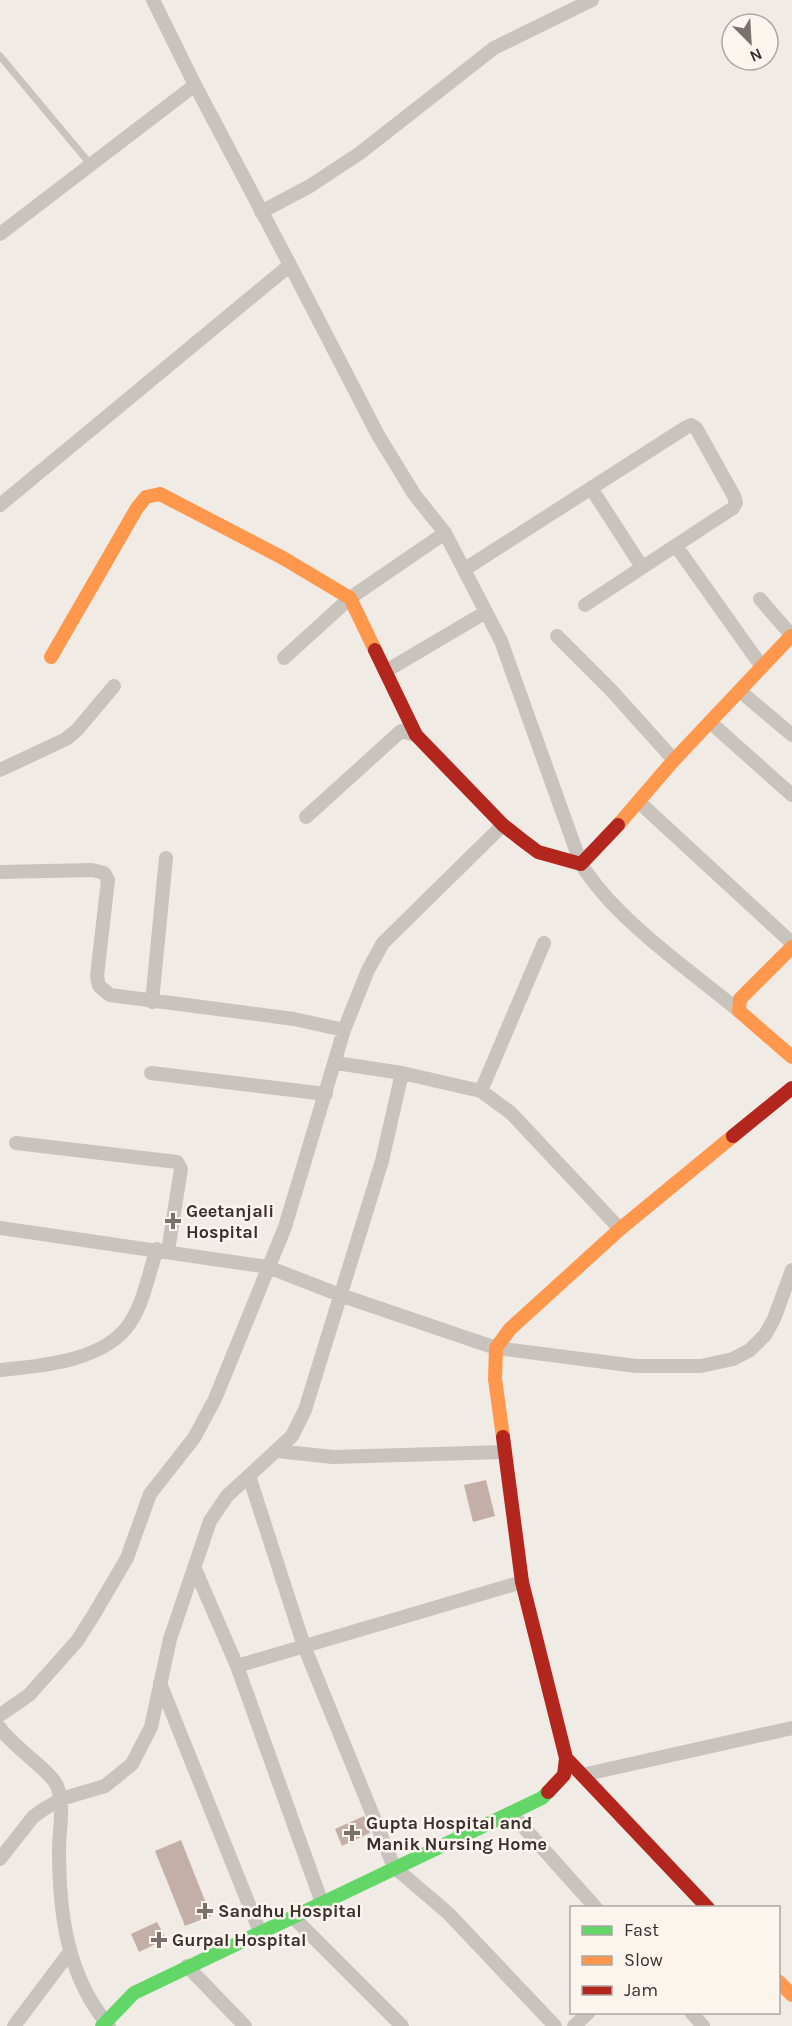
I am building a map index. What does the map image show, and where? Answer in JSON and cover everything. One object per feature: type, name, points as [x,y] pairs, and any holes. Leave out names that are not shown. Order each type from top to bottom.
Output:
[{"type":"street","points":[[153,0],[195,85],[394,465],[446,533],[465,569],[510,661],[581,864],[595,886],[616,908],[792,1057]]},
{"type":"street","points":[[261,212],[310,186],[360,153],[494,48],[535,25],[592,0]]},
{"type":"street","points":[[0,234],[195,85]]},
{"type":"street","points":[[0,505],[290,265]]},
{"type":"street","points":[[465,569],[685,428],[691,426],[696,428],[736,503],[728,513],[585,605]]},
{"type":"street","points":[[591,488],[642,567]]},
{"type":"street","points":[[51,657],[137,508],[153,495],[160,494],[350,598],[416,735],[503,825],[538,852],[581,864]]},
{"type":"street","points":[[284,658],[350,598],[446,533]]},
{"type":"street","points":[[676,546],[762,667]]},
{"type":"street","points":[[581,864],[640,803],[674,760],[792,636],[760,599]]},
{"type":"street","points":[[386,670],[486,612]]},
{"type":"street","points":[[557,636],[611,690],[674,760]]},
{"type":"street","points":[[0,770],[66,739],[77,730],[114,686]]},
{"type":"street","points":[[740,691],[792,735]]},
{"type":"street","points":[[710,722],[792,795]]},
{"type":"street","points":[[306,817],[401,731],[416,735]]},
{"type":"street","points":[[640,803],[792,945],[740,999],[739,1011]]},
{"type":"street","points":[[0,1715],[28,1695],[77,1641],[118,1577],[150,1494],[194,1438],[215,1399],[285,1227],[336,1063],[344,1030],[368,970],[383,943],[503,825]]},
{"type":"street","points":[[152,1002],[166,858]]},
{"type":"street","points":[[0,872],[92,870],[104,873],[108,880],[97,976],[99,986],[110,995],[294,1019],[344,1030]]},
{"type":"street","points":[[481,1091],[544,943]]},
{"type":"street","points":[[336,1063],[402,1073],[481,1091],[511,1113],[620,1229]]},
{"type":"street","points":[[151,1073],[326,1094]]},
{"type":"street","points":[[0,1859],[33,1817],[61,1799],[105,1786],[132,1764],[151,1727],[170,1639],[217,1509],[292,1436],[305,1410],[382,1161],[402,1073]]},
{"type":"street","points":[[0,1728],[26,1756],[52,1777],[61,1799],[59,1853],[69,1953],[76,1972],[106,2025],[134,1993],[511,1813],[542,1797],[555,1787],[564,1775],[566,1758],[522,1582],[495,1379],[496,1348],[510,1329],[620,1229],[792,1088]]},
{"type":"street","points":[[0,1370],[100,1351],[130,1323],[163,1250],[181,1169],[177,1162],[16,1143]]},
{"type":"street","points":[[0,1228],[268,1267],[340,1295],[496,1348],[636,1366],[701,1366],[733,1359],[750,1350],[765,1335],[774,1319],[792,1270]]},
{"type":"street","points":[[277,1451],[333,1457],[505,1452]]},
{"type":"street","points":[[249,1476],[304,1646],[394,1867],[448,1913],[555,2026]]},
{"type":"street","points":[[195,1569],[237,1666],[322,1903]]},
{"type":"street","points":[[237,1666],[522,1582]]},
{"type":"street","points":[[160,1681],[260,1932]]},
{"type":"street","points":[[582,1775],[792,1728]]},
{"type":"street","points":[[566,1758],[706,1906]]},
{"type":"street","points":[[511,1813],[594,1906]]},
{"type":"street","points":[[293,1917],[402,2026]]},
{"type":"street","points":[[14,2026],[69,1953]]},
{"type":"street","points":[[187,1966],[245,2026]]},
{"type":"street","points":[[780,1983],[792,1995]]},
{"type":"street","points":[[574,2026],[588,2014]]},
{"type":"street","points":[[692,2014],[703,2026]]},
{"type":"lane","points":[[0,56],[91,165]]},
{"type":"building","points":[[486,1480],[495,1516],[473,1522],[464,1485]]},
{"type":"building","points":[[364,1816],[370,1833],[342,1846],[335,1829]]},
{"type":"building","points":[[181,1840],[211,1916],[185,1926],[155,1851]]},
{"type":"building","points":[[157,1922],[166,1939],[139,1952],[131,1934]]},
{"type":"traffic: fast","points":[[102,2026],[134,1993],[542,1798],[548,1792]]},
{"type":"traffic: slow","points":[[51,657],[137,508],[146,497],[160,494],[283,558],[350,598],[375,650]]},
{"type":"traffic: slow","points":[[618,825],[674,760],[791,636]]},
{"type":"traffic: slow","points":[[792,947],[740,999],[739,1011],[792,1057]]},
{"type":"traffic: slow","points":[[503,1437],[495,1379],[496,1348],[510,1329],[620,1229],[733,1136]]},
{"type":"traffic: slow","points":[[780,1983],[792,1995]]},
{"type":"traffic: jam","points":[[375,650],[416,735],[503,825],[538,852],[581,864],[618,825]]},
{"type":"traffic: jam","points":[[733,1136],[792,1088]]},
{"type":"traffic: jam","points":[[503,1437],[522,1582],[566,1758],[564,1775],[548,1792]]},
{"type":"traffic: jam","points":[[566,1758],[706,1906]]},
{"type":"place","name":"Geetanjali Hospital","points":[[173,1221]]},
{"type":"place","name":"Gupta Hospital and Manik Nursing Home","points":[[352,1833]]},
{"type":"place","name":"Sandhu Hospital","points":[[205,1911]]},
{"type":"place","name":"Gurpal Hospital","points":[[159,1940]]}]
